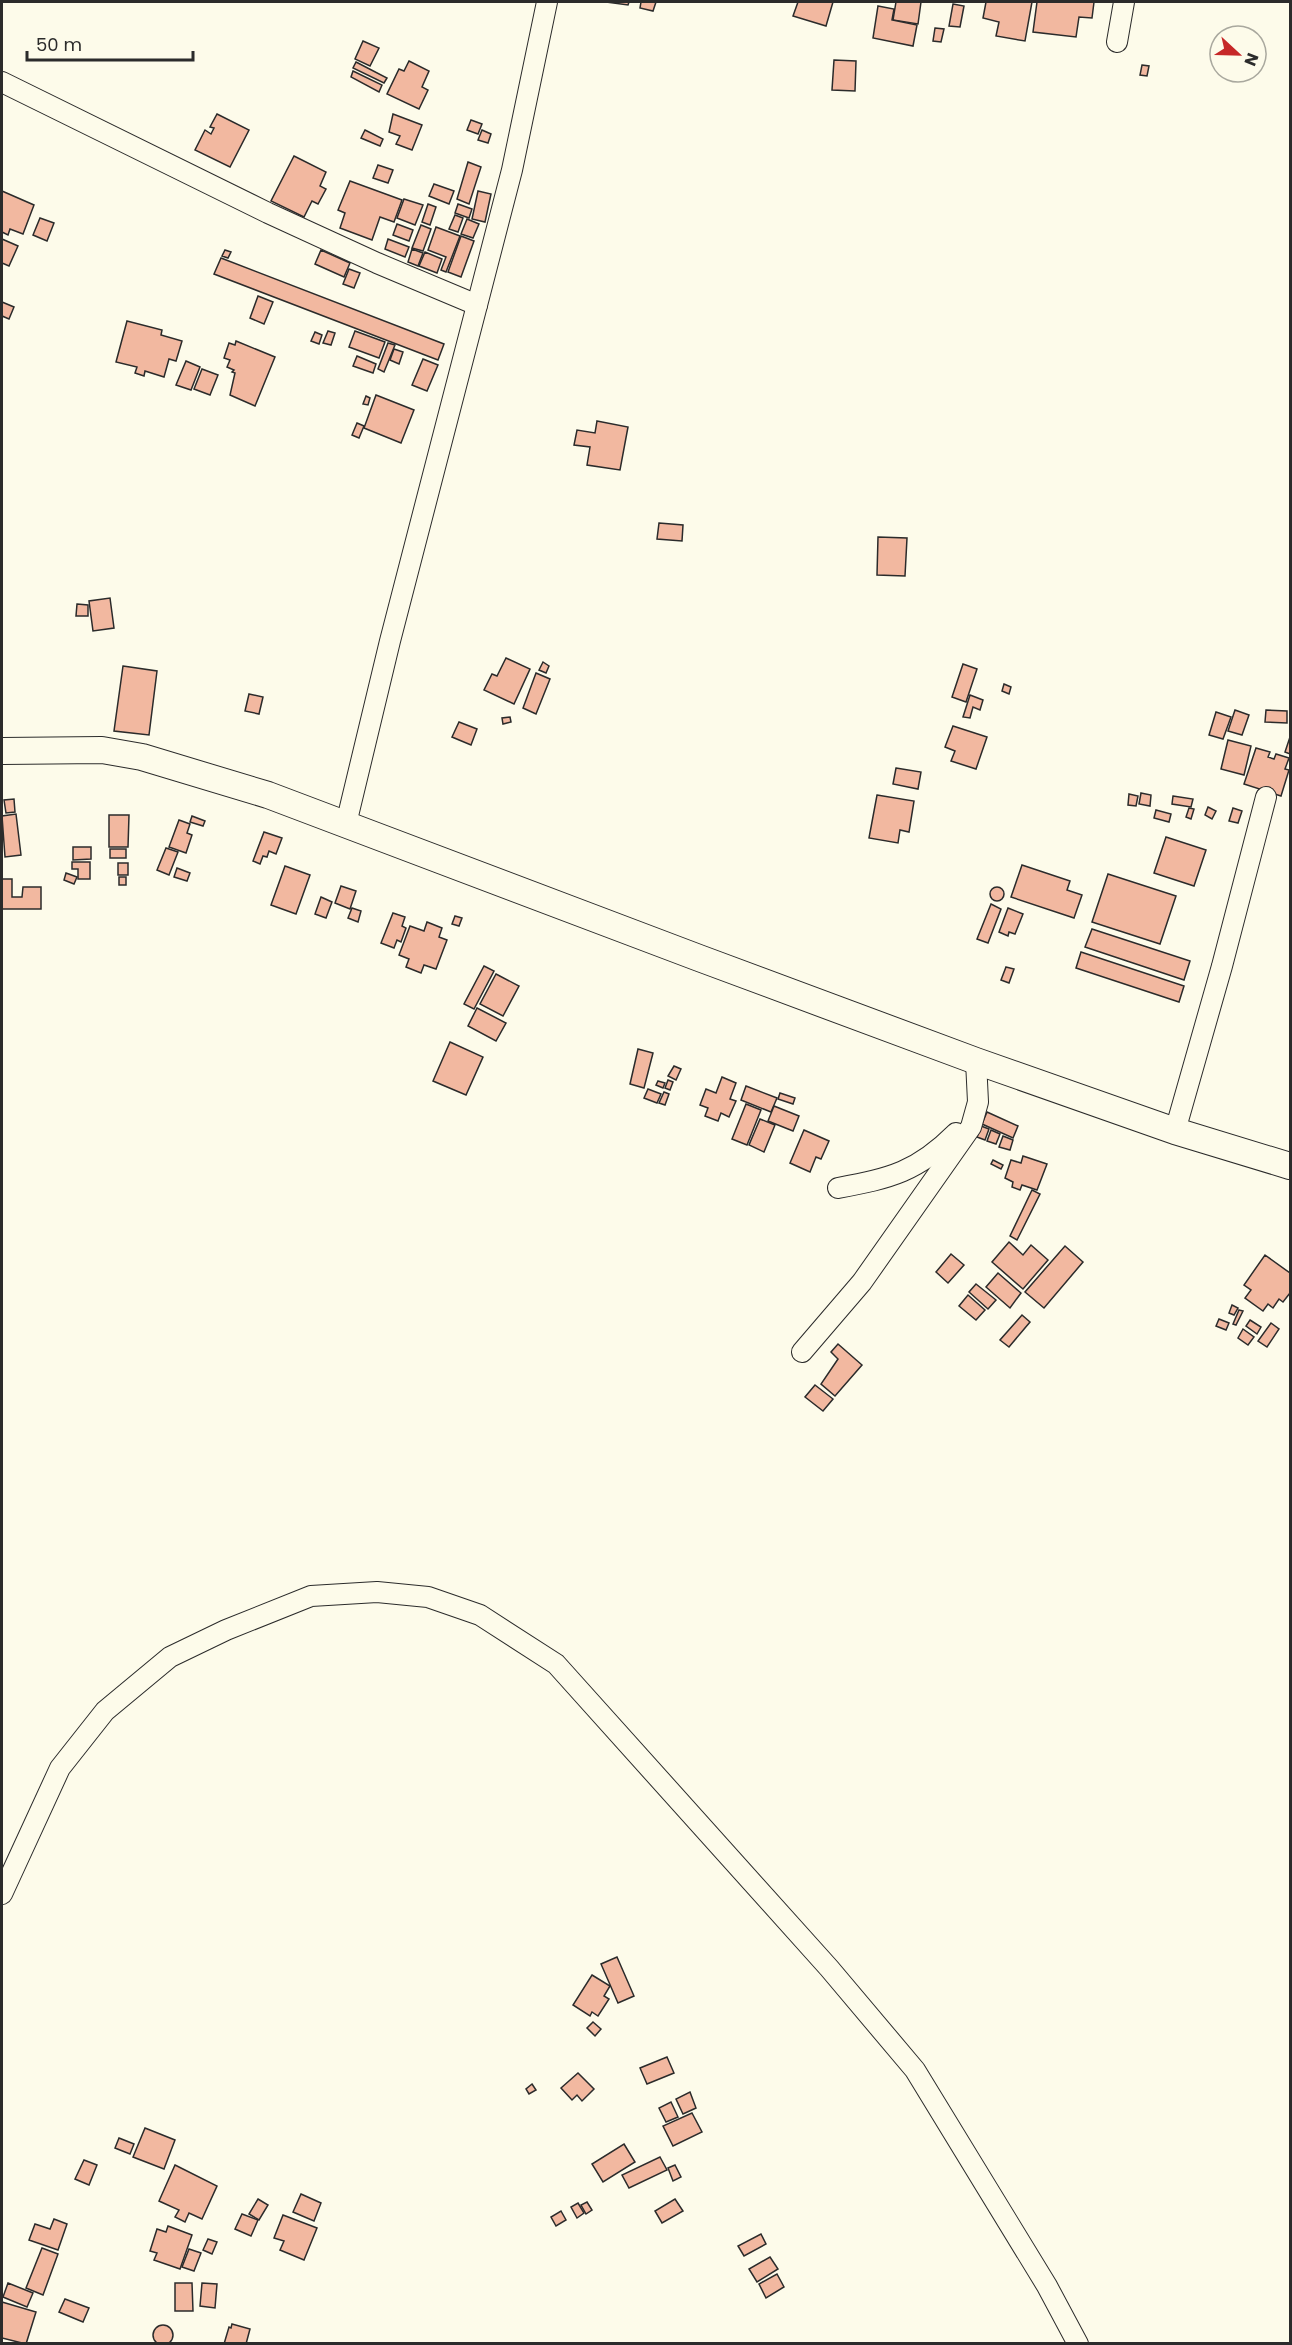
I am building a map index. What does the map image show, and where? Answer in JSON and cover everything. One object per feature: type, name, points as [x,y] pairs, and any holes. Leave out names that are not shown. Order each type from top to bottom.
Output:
[{"type":"street","points":[[346,824],[390,641],[512,170],[547,2]]},
{"type":"street","points":[[1117,42],[1125,2]]},
{"type":"street","points":[[2,82],[290,223],[477,305]]},
{"type":"street","points":[[2,751],[102,750],[142,757],[268,795],[976,1061],[1175,1131],[1290,1166]]},
{"type":"street","points":[[1175,1131],[1222,966],[1266,797]]},
{"type":"street","points":[[802,1352],[862,1281],[971,1127],[978,1102],[976,1061]]},
{"type":"street","points":[[838,1188],[887,1179],[920,1164],[964,1125],[978,1102]]},
{"type":"street","points":[[2,1894],[60,1768],[105,1711],[170,1657],[226,1629],[310,1596],[377,1592],[428,1597],[480,1615],[556,1664],[822,1959],[915,2070],[1041,2276],[1078,2343]]},
{"type":"building","points":[[606,2],[629,2],[628,5]]},
{"type":"building","points":[[641,2],[656,2],[653,11],[640,8]]},
{"type":"building","points":[[798,2],[833,2],[826,26],[793,16]]},
{"type":"building","points":[[896,2],[921,2],[918,24],[893,20]]},
{"type":"building","points":[[986,2],[1032,2],[1025,41],[996,36],[999,22],[983,18]]},
{"type":"building","points":[[1037,2],[1094,2],[1092,18],[1079,17],[1076,37],[1033,32]]},
{"type":"building","points":[[953,4],[964,6],[960,27],[949,26]]},
{"type":"building","points":[[878,6],[894,9],[892,20],[917,25],[913,46],[873,38]]},
{"type":"building","points":[[935,28],[944,29],[941,42],[933,41]]},
{"type":"building","points":[[363,41],[379,48],[370,66],[355,59]]},
{"type":"building","points":[[834,60],[856,61],[855,91],[832,90]]},
{"type":"building","points":[[409,61],[429,71],[422,87],[428,90],[419,109],[387,94],[399,69],[404,71]]},
{"type":"building","points":[[356,62],[387,78],[384,83],[353,68]]},
{"type":"building","points":[[1142,65],[1149,66],[1147,76],[1140,75]]},
{"type":"building","points":[[353,71],[382,85],[379,92],[351,77]]},
{"type":"building","points":[[217,114],[249,130],[230,167],[195,150],[205,130],[211,134],[214,128],[210,127]]},
{"type":"building","points":[[393,114],[422,125],[412,150],[396,144],[400,136],[389,132]]},
{"type":"building","points":[[471,120],[482,124],[478,134],[467,130]]},
{"type":"building","points":[[365,130],[383,139],[380,146],[361,138]]},
{"type":"building","points":[[482,130],[491,134],[488,143],[478,140]]},
{"type":"building","points":[[294,156],[326,172],[320,186],[326,189],[318,204],[312,201],[304,217],[271,201]]},
{"type":"building","points":[[468,162],[481,167],[469,204],[457,199]]},
{"type":"building","points":[[378,165],[393,170],[388,183],[373,178]]},
{"type":"building","points":[[350,181],[402,200],[394,222],[380,217],[372,240],[340,228],[345,213],[338,210]]},
{"type":"building","points":[[434,184],[454,191],[449,204],[429,196]]},
{"type":"building","points":[[2,191],[34,205],[23,234],[10,229],[8,235],[2,232]]},
{"type":"building","points":[[478,191],[491,194],[485,222],[472,219]]},
{"type":"building","points":[[404,199],[423,205],[415,225],[397,218]]},
{"type":"building","points":[[428,204],[436,207],[430,225],[422,222]]},
{"type":"building","points":[[458,204],[472,209],[469,218],[455,213]]},
{"type":"building","points":[[455,215],[463,218],[458,232],[449,229]]},
{"type":"building","points":[[40,218],[54,223],[47,241],[33,235]]},
{"type":"building","points":[[467,219],[479,224],[473,238],[461,234]]},
{"type":"building","points":[[397,224],[413,230],[409,241],[393,235]]},
{"type":"building","points":[[421,225],[431,229],[423,251],[412,248]]},
{"type":"building","points":[[436,227],[460,236],[446,272],[441,270],[446,257],[428,250]]},
{"type":"building","points":[[461,236],[474,241],[461,277],[448,272]]},
{"type":"building","points":[[2,239],[18,246],[9,266],[2,263]]},
{"type":"building","points":[[388,239],[409,247],[405,257],[385,249]]},
{"type":"building","points":[[412,249],[423,253],[418,266],[408,262]]},
{"type":"building","points":[[225,250],[231,252],[228,258],[222,256]]},
{"type":"building","points":[[321,250],[350,263],[344,277],[315,264]]},
{"type":"building","points":[[425,252],[442,259],[437,273],[419,266]]},
{"type":"building","points":[[221,258],[444,344],[438,360],[214,274]]},
{"type":"building","points":[[349,269],[360,273],[354,288],[343,284]]},
{"type":"building","points":[[258,296],[273,302],[264,324],[250,318]]},
{"type":"building","points":[[2,302],[14,307],[9,319],[2,316]]},
{"type":"building","points":[[127,321],[162,330],[161,335],[182,341],[176,361],[169,359],[164,377],[145,371],[144,376],[135,373],[137,367],[116,362]]},
{"type":"building","points":[[328,331],[335,333],[331,345],[323,343]]},
{"type":"building","points":[[355,331],[385,342],[379,358],[349,347]]},
{"type":"building","points":[[315,332],[322,335],[319,344],[311,341]]},
{"type":"building","points":[[236,341],[275,357],[255,406],[230,395],[235,373],[227,367],[230,360],[224,358],[229,343],[235,345]]},
{"type":"building","points":[[388,343],[395,345],[384,372],[378,369]]},
{"type":"building","points":[[394,349],[403,352],[399,364],[390,360]]},
{"type":"building","points":[[357,356],[376,364],[373,373],[353,366]]},
{"type":"building","points":[[423,359],[438,365],[427,391],[412,385]]},
{"type":"building","points":[[186,361],[200,367],[191,390],[176,385]]},
{"type":"building","points":[[202,369],[218,375],[210,395],[194,389]]},
{"type":"building","points":[[376,395],[414,410],[401,443],[364,428]]},
{"type":"building","points":[[366,396],[370,398],[368,405],[363,404]]},
{"type":"building","points":[[597,421],[628,427],[620,470],[587,465],[590,447],[574,445],[577,430],[595,433]]},
{"type":"building","points":[[357,423],[364,426],[359,438],[352,435]]},
{"type":"building","points":[[659,523],[683,525],[682,541],[657,539]]},
{"type":"building","points":[[878,537],[907,538],[905,576],[877,575]]},
{"type":"building","points":[[110,598],[114,628],[93,631],[89,601]]},
{"type":"building","points":[[77,604],[88,605],[88,616],[76,616]]},
{"type":"building","points":[[506,658],[530,669],[514,704],[484,690],[492,674],[497,676]]},
{"type":"building","points":[[543,662],[549,666],[546,673],[539,670]]},
{"type":"building","points":[[963,664],[977,669],[966,702],[952,697]]},
{"type":"building","points":[[123,666],[157,671],[149,735],[114,731]]},
{"type":"building","points":[[536,673],[550,679],[536,714],[523,708]]},
{"type":"building","points":[[1004,684],[1011,687],[1009,694],[1002,691]]},
{"type":"building","points":[[249,694],[263,697],[259,714],[245,711]]},
{"type":"building","points":[[970,695],[983,700],[980,710],[973,707],[970,718],[963,717]]},
{"type":"building","points":[[1235,710],[1249,715],[1242,735],[1228,731]]},
{"type":"building","points":[[1266,710],[1287,711],[1287,723],[1265,722]]},
{"type":"building","points":[[1216,712],[1231,717],[1223,739],[1209,735]]},
{"type":"building","points":[[510,717],[511,722],[503,724],[502,718]]},
{"type":"building","points":[[459,722],[477,729],[471,745],[452,737]]},
{"type":"building","points":[[953,726],[987,737],[976,769],[951,761],[955,751],[945,747]]},
{"type":"building","points":[[1290,737],[1290,754],[1285,752]]},
{"type":"building","points":[[1228,740],[1251,746],[1244,775],[1221,769]]},
{"type":"building","points":[[1256,748],[1270,752],[1268,757],[1274,759],[1276,754],[1289,758],[1285,769],[1289,770],[1281,796],[1244,784]]},
{"type":"building","points":[[896,768],[921,772],[918,789],[893,784]]},
{"type":"building","points":[[1141,793],[1151,795],[1150,806],[1139,804]]},
{"type":"building","points":[[1129,794],[1138,796],[1136,806],[1128,805]]},
{"type":"building","points":[[877,795],[914,801],[909,832],[900,830],[898,843],[869,838]]},
{"type":"building","points":[[1173,796],[1193,799],[1191,807],[1172,804]]},
{"type":"building","points":[[14,799],[15,812],[6,813],[4,800]]},
{"type":"building","points":[[1208,807],[1216,811],[1212,819],[1205,815]]},
{"type":"building","points":[[1189,808],[1194,809],[1191,819],[1186,817]]},
{"type":"building","points":[[1233,808],[1242,811],[1238,823],[1229,821]]},
{"type":"building","points":[[1156,810],[1171,814],[1169,822],[1154,818]]},
{"type":"building","points":[[16,814],[21,855],[5,857],[2,816]]},
{"type":"building","points":[[109,815],[129,815],[128,847],[109,847]]},
{"type":"building","points":[[192,816],[205,821],[203,826],[190,822]]},
{"type":"building","points":[[179,820],[190,824],[187,833],[192,835],[186,853],[169,847]]},
{"type":"building","points":[[264,832],[282,838],[276,854],[269,851],[267,857],[263,856],[260,864],[253,861]]},
{"type":"building","points":[[1166,837],[1206,850],[1194,886],[1154,873]]},
{"type":"building","points":[[73,847],[91,847],[91,859],[73,860]]},
{"type":"building","points":[[166,848],[178,852],[169,875],[157,870]]},
{"type":"building","points":[[110,849],[126,849],[126,858],[110,858]]},
{"type":"building","points":[[72,862],[90,862],[90,879],[78,879],[78,869],[72,869]]},
{"type":"building","points":[[118,863],[128,863],[128,875],[118,875]]},
{"type":"building","points":[[1022,865],[1070,881],[1067,890],[1082,895],[1074,918],[1011,897]]},
{"type":"building","points":[[285,866],[310,875],[296,914],[271,905]]},
{"type":"building","points":[[177,868],[190,873],[187,881],[174,877]]},
{"type":"building","points":[[66,873],[77,877],[74,884],[64,880]]},
{"type":"building","points":[[1108,874],[1176,896],[1160,944],[1092,922]]},
{"type":"building","points":[[119,877],[126,877],[126,885],[119,885]]},
{"type":"building","points":[[2,879],[12,879],[12,897],[22,897],[23,887],[41,887],[41,909],[2,909]]},
{"type":"building","points":[[341,886],[356,891],[350,909],[335,903]]},
{"type":"building","points":[[994,887],[1000,887],[1004,894],[1000,901],[994,901],[990,897],[990,891]]},
{"type":"building","points":[[321,897],[332,902],[326,918],[315,914]]},
{"type":"building","points":[[991,904],[1001,909],[988,943],[977,939]]},
{"type":"building","points":[[352,908],[361,911],[358,922],[348,918]]},
{"type":"building","points":[[1008,908],[1023,914],[1015,934],[1009,932],[1008,936],[999,932]]},
{"type":"building","points":[[393,913],[405,917],[402,926],[406,928],[401,942],[397,940],[394,948],[381,943]]},
{"type":"building","points":[[455,916],[462,918],[459,926],[452,924]]},
{"type":"building","points":[[427,922],[442,928],[439,937],[447,940],[436,969],[424,965],[421,973],[406,967],[409,959],[399,955],[410,926],[424,931]]},
{"type":"building","points":[[1092,929],[1190,961],[1184,980],[1085,947]]},
{"type":"building","points":[[1081,952],[1184,986],[1179,1002],[1076,968]]},
{"type":"building","points":[[484,966],[494,971],[474,1009],[464,1004]]},
{"type":"building","points":[[1006,967],[1014,969],[1009,983],[1001,980]]},
{"type":"building","points":[[496,974],[519,986],[503,1016],[480,1004]]},
{"type":"building","points":[[477,1008],[506,1023],[496,1041],[468,1026]]},
{"type":"building","points":[[450,1042],[483,1057],[466,1095],[433,1081]]},
{"type":"building","points":[[638,1049],[653,1053],[644,1088],[630,1084]]},
{"type":"building","points":[[674,1066],[681,1069],[676,1080],[668,1076]]},
{"type":"building","points":[[722,1077],[736,1083],[730,1099],[736,1101],[729,1117],[721,1113],[718,1121],[705,1116],[708,1108],[700,1105],[706,1089],[716,1093]]},
{"type":"building","points":[[668,1080],[673,1082],[670,1090],[665,1088]]},
{"type":"building","points":[[658,1081],[665,1083],[663,1088],[656,1085]]},
{"type":"building","points":[[746,1086],[777,1098],[771,1112],[741,1100]]},
{"type":"building","points":[[648,1089],[661,1094],[657,1103],[644,1098]]},
{"type":"building","points":[[664,1092],[669,1094],[665,1105],[659,1103]]},
{"type":"building","points":[[780,1093],[795,1098],[793,1104],[778,1099]]},
{"type":"building","points":[[746,1104],[761,1110],[747,1145],[732,1139]]},
{"type":"building","points":[[774,1106],[799,1116],[793,1131],[768,1121]]},
{"type":"building","points":[[987,1112],[1018,1126],[1013,1138],[982,1124]]},
{"type":"building","points":[[760,1119],[775,1125],[764,1152],[749,1145]]},
{"type":"building","points":[[981,1126],[989,1129],[985,1140],[977,1137]]},
{"type":"building","points":[[804,1130],[829,1141],[821,1159],[816,1157],[810,1172],[790,1163]]},
{"type":"building","points":[[991,1130],[1000,1134],[996,1144],[987,1141]]},
{"type":"building","points":[[1003,1136],[1013,1140],[1010,1150],[999,1147]]},
{"type":"building","points":[[1023,1156],[1047,1164],[1037,1190],[1022,1185],[1020,1190],[1012,1187],[1013,1182],[1005,1178],[1011,1160],[1021,1163]]},
{"type":"building","points":[[993,1160],[1003,1165],[1001,1169],[991,1164]]},
{"type":"building","points":[[1032,1190],[1040,1194],[1017,1240],[1010,1236]]},
{"type":"building","points":[[1009,1242],[1023,1255],[1031,1245],[1048,1260],[1023,1289],[992,1262]]},
{"type":"building","points":[[1065,1246],[1083,1262],[1044,1308],[1025,1292]]},
{"type":"building","points":[[951,1254],[964,1265],[948,1283],[936,1272]]},
{"type":"building","points":[[1265,1255],[1290,1273],[1290,1293],[1283,1302],[1279,1299],[1273,1308],[1268,1304],[1263,1311],[1245,1298],[1251,1290],[1244,1285]]},
{"type":"building","points":[[998,1273],[1021,1293],[1010,1308],[986,1287]]},
{"type":"building","points":[[976,1284],[996,1300],[988,1309],[969,1292]]},
{"type":"building","points":[[968,1295],[985,1310],[976,1320],[959,1306]]},
{"type":"building","points":[[1232,1305],[1238,1308],[1234,1315],[1229,1313]]},
{"type":"building","points":[[1239,1310],[1243,1311],[1236,1325],[1233,1324]]},
{"type":"building","points":[[1022,1315],[1030,1322],[1009,1347],[1000,1340]]},
{"type":"building","points":[[1219,1319],[1229,1323],[1226,1330],[1216,1326]]},
{"type":"building","points":[[1250,1320],[1261,1327],[1257,1334],[1246,1326]]},
{"type":"building","points":[[1271,1323],[1279,1329],[1267,1347],[1258,1341]]},
{"type":"building","points":[[1243,1329],[1254,1337],[1248,1345],[1238,1338]]},
{"type":"building","points":[[838,1344],[862,1365],[835,1396],[821,1384],[838,1359],[831,1352]]},
{"type":"building","points":[[815,1385],[833,1399],[823,1411],[805,1397]]},
{"type":"building","points":[[617,1957],[634,1996],[618,2003],[601,1964]]},
{"type":"building","points":[[592,1975],[610,1986],[604,1996],[609,1999],[598,2016],[592,2012],[590,2016],[573,2005]]},
{"type":"building","points":[[593,2022],[601,2029],[595,2036],[587,2028]]},
{"type":"building","points":[[667,2057],[674,2073],[647,2084],[640,2068]]},
{"type":"building","points":[[578,2073],[594,2089],[582,2101],[577,2095],[572,2100],[561,2088]]},
{"type":"building","points":[[532,2084],[536,2090],[529,2094],[526,2089]]},
{"type":"building","points":[[690,2092],[696,2108],[683,2114],[676,2099]]},
{"type":"building","points":[[671,2102],[678,2117],[666,2122],[659,2108]]},
{"type":"building","points":[[692,2113],[702,2132],[673,2146],[663,2126]]},
{"type":"building","points":[[145,2128],[175,2140],[164,2169],[133,2157]]},
{"type":"building","points":[[119,2138],[134,2144],[130,2154],[115,2148]]},
{"type":"building","points":[[624,2144],[635,2162],[603,2182],[592,2164]]},
{"type":"building","points":[[660,2157],[667,2170],[629,2188],[622,2175]]},
{"type":"building","points":[[84,2160],[97,2165],[89,2185],[75,2179]]},
{"type":"building","points":[[175,2165],[217,2186],[202,2219],[189,2213],[185,2222],[175,2217],[179,2210],[159,2201]]},
{"type":"building","points":[[675,2165],[681,2177],[673,2181],[668,2168]]},
{"type":"building","points":[[301,2194],[321,2203],[314,2221],[293,2212]]},
{"type":"building","points":[[258,2199],[268,2205],[259,2220],[249,2214]]},
{"type":"building","points":[[675,2199],[683,2211],[662,2223],[655,2211]]},
{"type":"building","points":[[587,2202],[592,2210],[586,2214],[581,2205]]},
{"type":"building","points":[[578,2203],[584,2213],[577,2218],[571,2207]]},
{"type":"building","points":[[561,2211],[566,2220],[556,2226],[551,2217]]},
{"type":"building","points":[[242,2214],[258,2220],[251,2236],[235,2229]]},
{"type":"building","points":[[283,2215],[317,2228],[304,2260],[280,2250],[284,2241],[274,2238]]},
{"type":"building","points":[[54,2219],[67,2224],[58,2250],[29,2240],[35,2224],[50,2229]]},
{"type":"building","points":[[168,2226],[192,2235],[180,2269],[154,2260],[157,2253],[150,2251],[157,2229],[166,2232]]},
{"type":"building","points":[[761,2234],[766,2244],[744,2256],[738,2246]]},
{"type":"building","points":[[208,2239],[217,2242],[212,2254],[203,2250]]},
{"type":"building","points":[[42,2248],[58,2254],[43,2295],[26,2288]]},
{"type":"building","points":[[189,2249],[201,2253],[194,2271],[182,2267]]},
{"type":"building","points":[[770,2257],[778,2269],[757,2282],[749,2269]]},
{"type":"building","points":[[777,2274],[784,2287],[766,2298],[759,2284]]},
{"type":"building","points":[[8,2283],[33,2293],[27,2307],[3,2297]]},
{"type":"building","points":[[175,2283],[192,2283],[193,2311],[175,2311]]},
{"type":"building","points":[[202,2283],[217,2284],[215,2308],[200,2306]]},
{"type":"building","points":[[65,2299],[89,2308],[83,2322],[59,2312]]},
{"type":"building","points":[[2,2302],[36,2312],[26,2344],[2,2338]]},
{"type":"building","points":[[232,2324],[250,2329],[246,2344],[224,2344]]},
{"type":"building","points":[[163,2325],[170,2328],[173,2335],[170,2342],[163,2345],[156,2342],[153,2335],[156,2328]]}]
